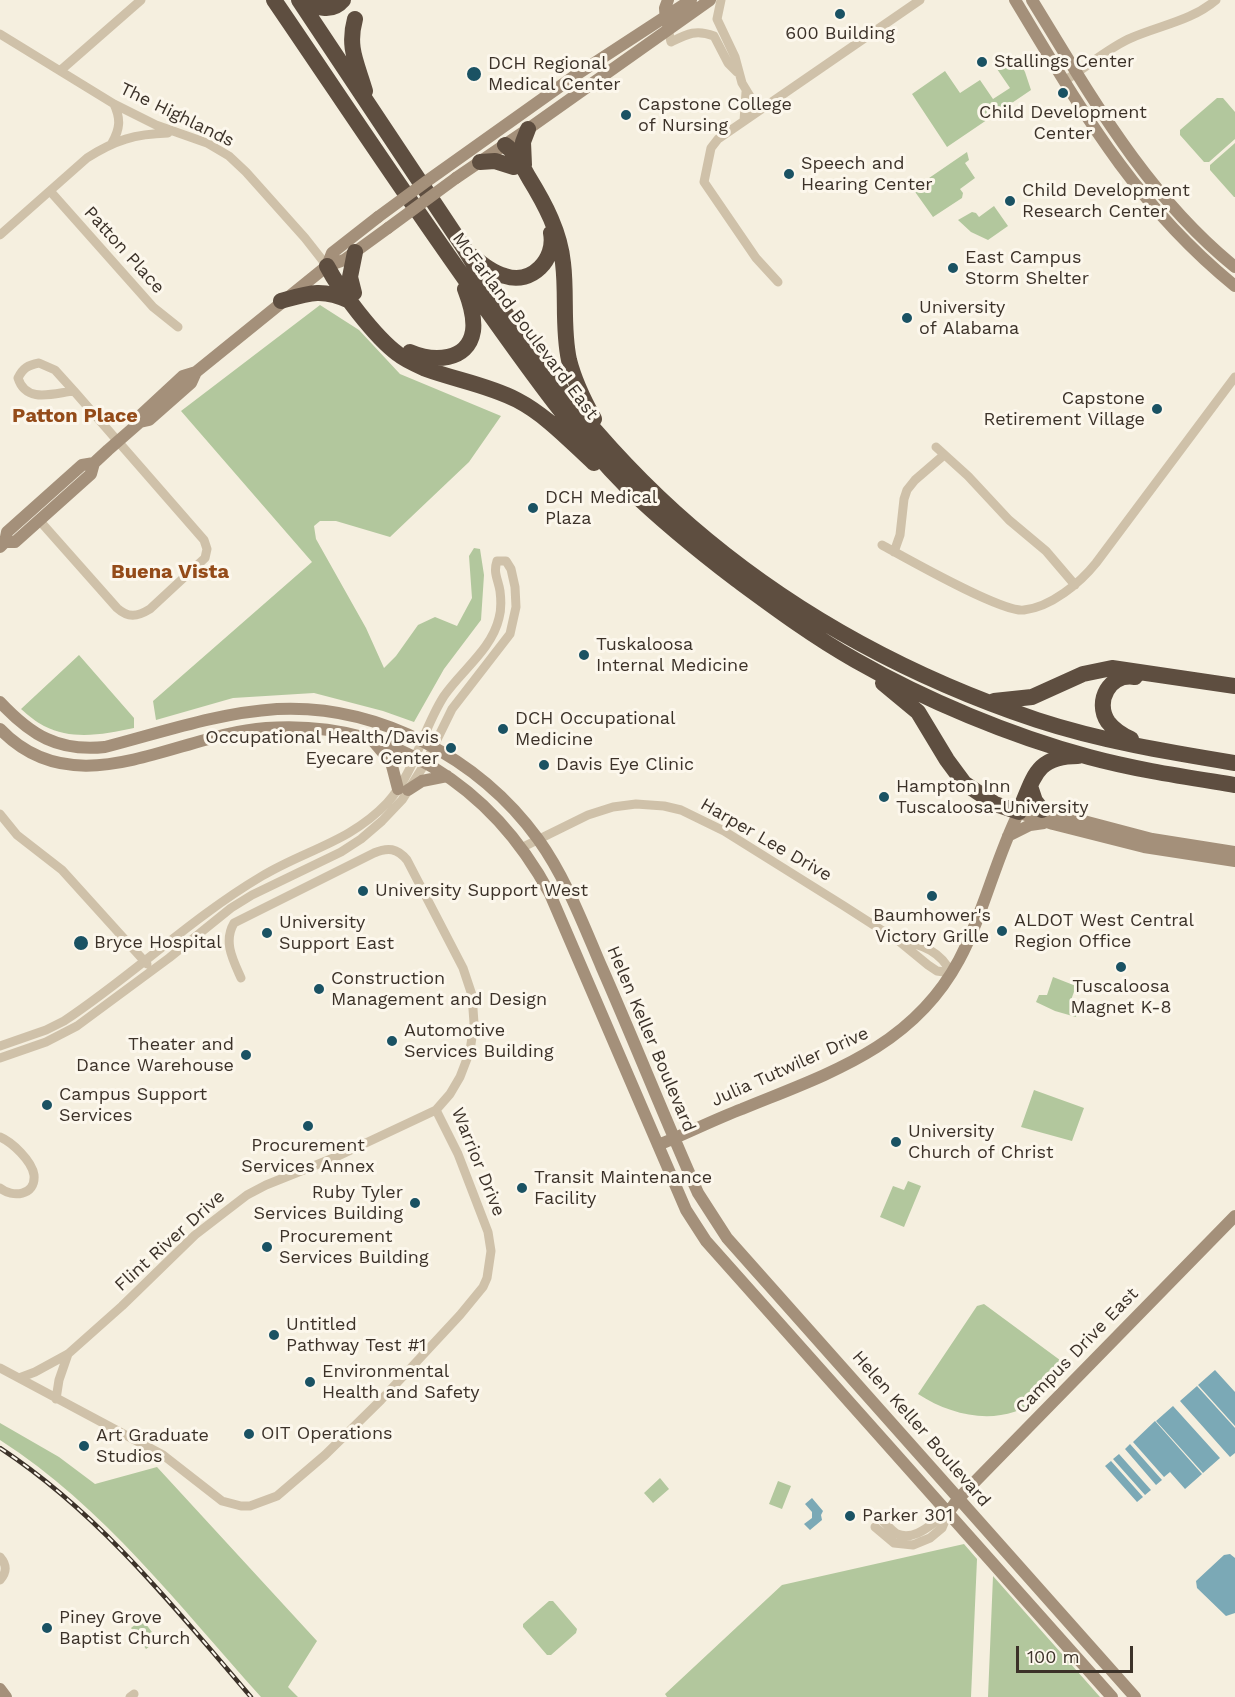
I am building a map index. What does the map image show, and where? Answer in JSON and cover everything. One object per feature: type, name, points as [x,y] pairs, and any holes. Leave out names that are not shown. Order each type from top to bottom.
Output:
[{"type":"highway","name":"McFarland Boulevard East","points":[[274,0],[458,271],[531,373],[564,415],[627,487],[705,556],[796,622],[855,660],[975,717],[1087,756],[1161,774],[1235,785]]},
{"type":"highway","name":"McFarland Boulevard East","points":[[300,0],[464,248],[493,296],[546,372],[607,444],[655,494],[706,540],[798,607],[894,660],[985,702],[1094,736],[1235,763]]},
{"type":"highway","points":[[300,0],[329,9],[337,6],[342,0]]},
{"type":"highway","points":[[355,19],[351,33],[351,45],[371,109]]},
{"type":"highway","points":[[519,168],[523,142],[528,129]]},
{"type":"highway","points":[[464,248],[490,269],[508,277],[521,277],[533,273],[546,261],[552,243],[551,230],[519,168],[513,150],[505,145]]},
{"type":"highway","points":[[480,162],[495,161],[519,168],[539,194],[559,237],[564,264],[569,358],[585,403],[607,444]]},
{"type":"highway","points":[[355,252],[350,278],[352,297],[386,344],[400,357],[426,369],[493,390],[535,410],[596,465],[627,487]]},
{"type":"highway","points":[[322,259],[334,281],[386,333],[402,347],[428,358],[447,358],[457,354],[466,347],[473,330],[470,302],[458,271]]},
{"type":"highway","points":[[281,302],[315,292],[352,297]]},
{"type":"highway","points":[[855,660],[918,712],[964,783],[995,804],[1019,812],[1036,773],[1042,765],[1068,756],[1087,756]]},
{"type":"highway","points":[[985,702],[1032,697],[1083,674],[1112,668],[1235,686]]},
{"type":"highway","points":[[1145,747],[1113,728],[1103,712],[1104,693],[1120,678],[1131,676],[1235,693]]},
{"type":"highway","points":[[1030,786],[1035,801],[1042,810]]},
{"type":"street","points":[[61,70],[141,0]]},
{"type":"street","points":[[668,0],[665,8],[670,42],[690,32],[702,31],[714,36],[728,63],[738,74]]},
{"type":"street","points":[[322,259],[344,260],[456,178],[528,129],[666,23],[691,0]]},
{"type":"street","points":[[3,545],[15,542],[91,474],[94,464],[118,441],[140,422],[149,420],[158,413],[191,382],[196,372],[281,302],[322,259],[576,75],[710,0]]},
{"type":"street","points":[[721,0],[717,19],[735,57],[738,74],[746,92],[759,111]]},
{"type":"street","points":[[778,282],[756,258],[704,182],[711,148],[718,139],[920,0]]},
{"type":"street","points":[[1015,0],[1102,142],[1146,199],[1205,261],[1235,286]]},
{"type":"street","points":[[1032,0],[1126,150],[1149,180],[1187,222],[1235,267]]},
{"type":"street","points":[[1064,81],[1129,39],[1180,22],[1206,9],[1216,0]]},
{"type":"street","name":"The Highlands","points":[[0,34],[114,104],[174,132],[207,143],[229,156],[246,172],[322,259]]},
{"type":"street","points":[[744,121],[746,92]]},
{"type":"street","points":[[112,143],[120,122],[114,104]]},
{"type":"street","points":[[0,235],[87,158],[112,143],[135,136],[174,132]]},
{"type":"street","name":"Patton Place","points":[[50,191],[153,307],[178,327]]},
{"type":"street","points":[[39,520],[123,614],[142,614],[150,609],[205,558],[204,540],[186,518],[74,391],[55,370],[48,365],[29,364],[18,378],[21,387],[28,393],[38,395],[74,391]]},
{"type":"street","points":[[882,545],[950,582],[1017,610],[1025,610],[1066,593],[1096,563],[1235,377]]},
{"type":"street","points":[[936,447],[968,476],[1009,520],[1046,551],[1075,585]]},
{"type":"street","points":[[894,552],[900,535],[907,490],[944,455]]},
{"type":"street","points":[[3,545],[7,532],[65,480],[82,465],[94,464]]},
{"type":"street","points":[[0,1058],[46,1042],[77,1026],[231,908],[252,895],[341,852],[361,839],[394,808],[421,759],[434,748],[457,702],[510,634],[516,607],[514,578],[506,561],[497,561],[494,570],[500,591],[499,618],[488,641],[445,695],[427,726],[421,741],[421,759]]},
{"type":"street","points":[[488,641],[498,649]]},
{"type":"street","points":[[445,695],[457,702]]},
{"type":"street","name":"Helen Keller Boulevard","points":[[0,702],[28,729],[43,738],[74,748],[105,747],[232,713],[279,709],[336,713],[375,722],[421,741],[480,777],[514,809],[538,839],[568,889],[698,1193],[727,1238],[1135,1697]]},
{"type":"street","name":"Helen Keller Boulevard","points":[[0,729],[21,747],[35,754],[57,763],[83,767],[109,765],[219,735],[266,728],[312,729],[359,736],[421,759],[447,776],[486,808],[521,848],[550,894],[686,1210],[713,1250],[1112,1697]]},
{"type":"street","points":[[374,741],[391,762],[403,790]]},
{"type":"street","points":[[0,1046],[46,1030],[64,1021],[219,904],[261,877],[350,834],[403,790],[422,781],[447,776]]},
{"type":"street","name":"Harper Lee Drive","points":[[521,848],[588,815],[613,807],[636,804],[681,810],[724,831],[900,942],[928,965],[951,974]]},
{"type":"street","points":[[995,804],[1005,821],[1007,837],[1030,825],[1053,824]]},
{"type":"street","points":[[1019,812],[1026,808],[1042,810],[1152,839],[1235,852]]},
{"type":"street","points":[[1019,812],[1053,824],[1144,847],[1235,861]]},
{"type":"street","name":"Julia Tutwiler Drive","points":[[658,1145],[845,1066],[869,1054],[917,1016],[936,996],[951,974],[971,933],[1007,837],[1019,812]]},
{"type":"street","points":[[0,814],[17,835],[62,870],[152,970]]},
{"type":"street","name":"Warrior Drive","points":[[0,1368],[163,1455],[222,1501],[250,1506],[269,1500],[285,1490],[325,1455],[381,1400],[483,1287],[487,1278],[491,1251],[488,1232],[458,1154],[435,1110],[450,1094],[464,1069],[470,1051],[474,1014],[472,995],[463,968],[401,852],[392,848],[374,853],[234,923],[228,942],[231,956],[241,978]]},
{"type":"street","name":"Flint River Drive","points":[[19,1377],[35,1372],[68,1354],[200,1231],[248,1195],[266,1185],[336,1157],[435,1110]]},
{"type":"street","points":[[0,1137],[11,1144],[28,1162],[34,1174],[32,1186],[23,1193],[12,1195],[0,1188]]},
{"type":"street","name":"Campus Drive East","points":[[948,1513],[958,1498],[1235,1216]]},
{"type":"street","points":[[56,1399],[59,1380],[68,1354]]},
{"type":"street","points":[[879,1524],[894,1543],[913,1545],[930,1538],[942,1528],[948,1513]]},
{"type":"street","points":[[0,1557],[6,1569],[0,1580]]},
{"type":"street","points":[[0,1689],[6,1697]]},
{"type":"green space","points":[[1016,55],[1031,90],[947,147],[912,94],[945,71],[960,93],[980,80],[993,99],[1010,88],[997,69]]},
{"type":"green space","points":[[1217,98],[1223,98],[1235,112],[1235,139],[1209,162],[1204,162],[1180,135],[1180,130]]},
{"type":"green space","points":[[1235,143],[1234,197],[1210,170],[1210,165]]},
{"type":"green space","points":[[967,152],[969,160],[965,163],[975,178],[960,189],[963,193],[962,198],[933,217],[913,189]]},
{"type":"green space","points":[[994,206],[1008,226],[988,240],[971,232],[958,220],[972,212],[979,217]]},
{"type":"green space","points":[[320,305],[359,330],[400,374],[501,416],[469,462],[390,537],[336,521],[320,521],[314,526],[316,539],[366,628],[384,668],[396,656],[418,625],[435,617],[457,626],[472,598],[469,556],[474,548],[480,549],[484,575],[481,620],[444,669],[414,722],[383,711],[314,693],[233,698],[156,720],[153,701],[312,562],[181,411]]},
{"type":"green space","points":[[79,655],[134,718],[134,728],[89,735],[66,733],[44,726],[21,709]]},
{"type":"green space","points":[[1053,977],[1076,986],[1070,1003],[1077,1011],[1076,1017],[1036,1002],[1039,995],[1047,995]]},
{"type":"green space","points":[[1034,1090],[1084,1108],[1072,1141],[1021,1127]]},
{"type":"green space","points":[[908,1181],[921,1186],[904,1227],[880,1217],[893,1186],[904,1190]]},
{"type":"green space","points":[[984,1304],[1068,1366],[1041,1398],[1011,1413],[995,1416],[979,1416],[947,1409],[918,1394],[977,1306]]},
{"type":"green space","points":[[0,1423],[59,1457],[95,1484],[157,1467],[317,1641],[288,1687],[298,1697],[261,1697],[139,1559],[73,1495],[0,1440]]},
{"type":"green space","points":[[660,1478],[669,1489],[653,1503],[644,1493]]},
{"type":"green space","points":[[778,1481],[791,1486],[782,1509],[769,1504]]},
{"type":"green space","points":[[964,1544],[977,1559],[971,1697],[667,1697],[665,1694],[782,1585]]},
{"type":"green space","points":[[993,1576],[1100,1697],[988,1697]]},
{"type":"green space","points":[[549,1601],[553,1601],[577,1629],[576,1633],[551,1655],[547,1655],[523,1627],[523,1624]]},
{"type":"green space","points":[[142,1619],[158,1640],[146,1649],[131,1628]]},
{"type":"water","points":[[1215,1370],[1235,1392],[1235,1426],[1198,1385]]},
{"type":"water","points":[[1197,1386],[1235,1428],[1235,1453],[1230,1457],[1180,1401]]},
{"type":"water","points":[[1173,1406],[1220,1458],[1203,1473],[1156,1421]]},
{"type":"water","points":[[1155,1421],[1202,1474],[1185,1489],[1170,1472],[1164,1477],[1133,1442]]},
{"type":"water","points":[[1130,1444],[1162,1480],[1156,1485],[1125,1449]]},
{"type":"water","points":[[1119,1454],[1151,1490],[1145,1495],[1113,1459]]},
{"type":"water","points":[[1111,1461],[1143,1497],[1137,1502],[1105,1466]]},
{"type":"water","points":[[812,1498],[823,1511],[822,1520],[810,1530],[804,1524],[812,1518],[812,1512],[805,1504]]},
{"type":"water","points":[[1230,1554],[1235,1558],[1235,1613],[1226,1616],[1197,1588],[1196,1581],[1224,1555]]},
{"type":"railway","points":[[0,1448],[36,1474],[103,1532],[164,1596],[251,1697]]},
{"type":"place","name":"600 Building","points":[[840,14]]},
{"type":"place","name":"Stallings Center","points":[[982,62]]},
{"type":"place","name":"DCH Regional Medical Center","points":[[474,74]]},
{"type":"place","name":"Child Development Center","points":[[1063,93]]},
{"type":"place","name":"Capstone College of Nursing","points":[[626,115]]},
{"type":"place","name":"Speech and Hearing Center","points":[[789,174]]},
{"type":"place","name":"Child Development Research Center","points":[[1010,201]]},
{"type":"place","name":"East Campus Storm Shelter","points":[[953,268]]},
{"type":"place","name":"University of Alabama","points":[[907,318]]},
{"type":"place","name":"Capstone Retirement Village","points":[[1157,409]]},
{"type":"place","name":"DCH Medical Plaza","points":[[533,508]]},
{"type":"place","name":"Tuskaloosa Internal Medicine","points":[[584,655]]},
{"type":"place","name":"DCH Occupational Medicine","points":[[503,729]]},
{"type":"place","name":"Occupational Health/Davis Eyecare Center","points":[[451,748]]},
{"type":"place","name":"Davis Eye Clinic","points":[[544,765]]},
{"type":"place","name":"Hampton Inn Tuscaloosa-University","points":[[884,797]]},
{"type":"place","name":"University Support West","points":[[363,891]]},
{"type":"place","name":"Baumhower's Victory Grille","points":[[932,896]]},
{"type":"place","name":"ALDOT West Central Region Office","points":[[1002,931]]},
{"type":"place","name":"University Support East","points":[[267,933]]},
{"type":"place","name":"Bryce Hospital","points":[[81,943]]},
{"type":"place","name":"Tuscaloosa Magnet K-8","points":[[1121,967]]},
{"type":"place","name":"Construction Management and Design","points":[[319,989]]},
{"type":"place","name":"Automotive Services Building","points":[[392,1041]]},
{"type":"place","name":"Theater and Dance Warehouse","points":[[246,1055]]},
{"type":"place","name":"Campus Support Services","points":[[47,1105]]},
{"type":"place","name":"Procurement Services Annex","points":[[308,1126]]},
{"type":"place","name":"University Church of Christ","points":[[896,1142]]},
{"type":"place","name":"Transit Maintenance Facility","points":[[522,1188]]},
{"type":"place","name":"Ruby Tyler Services Building","points":[[415,1203]]},
{"type":"place","name":"Procurement Services Building","points":[[267,1247]]},
{"type":"place","name":"Untitled Pathway Test #1","points":[[274,1335]]},
{"type":"place","name":"Environmental Health and Safety","points":[[310,1382]]},
{"type":"place","name":"OIT Operations","points":[[249,1434]]},
{"type":"place","name":"Art Graduate Studios","points":[[84,1446]]},
{"type":"place","name":"Parker 301","points":[[850,1516]]},
{"type":"place","name":"Piney Grove Baptist Church","points":[[47,1628]]},
{"type":"district","name":"Patton Place","points":[[75,416]]},
{"type":"district","name":"Buena Vista","points":[[170,572]]}]
